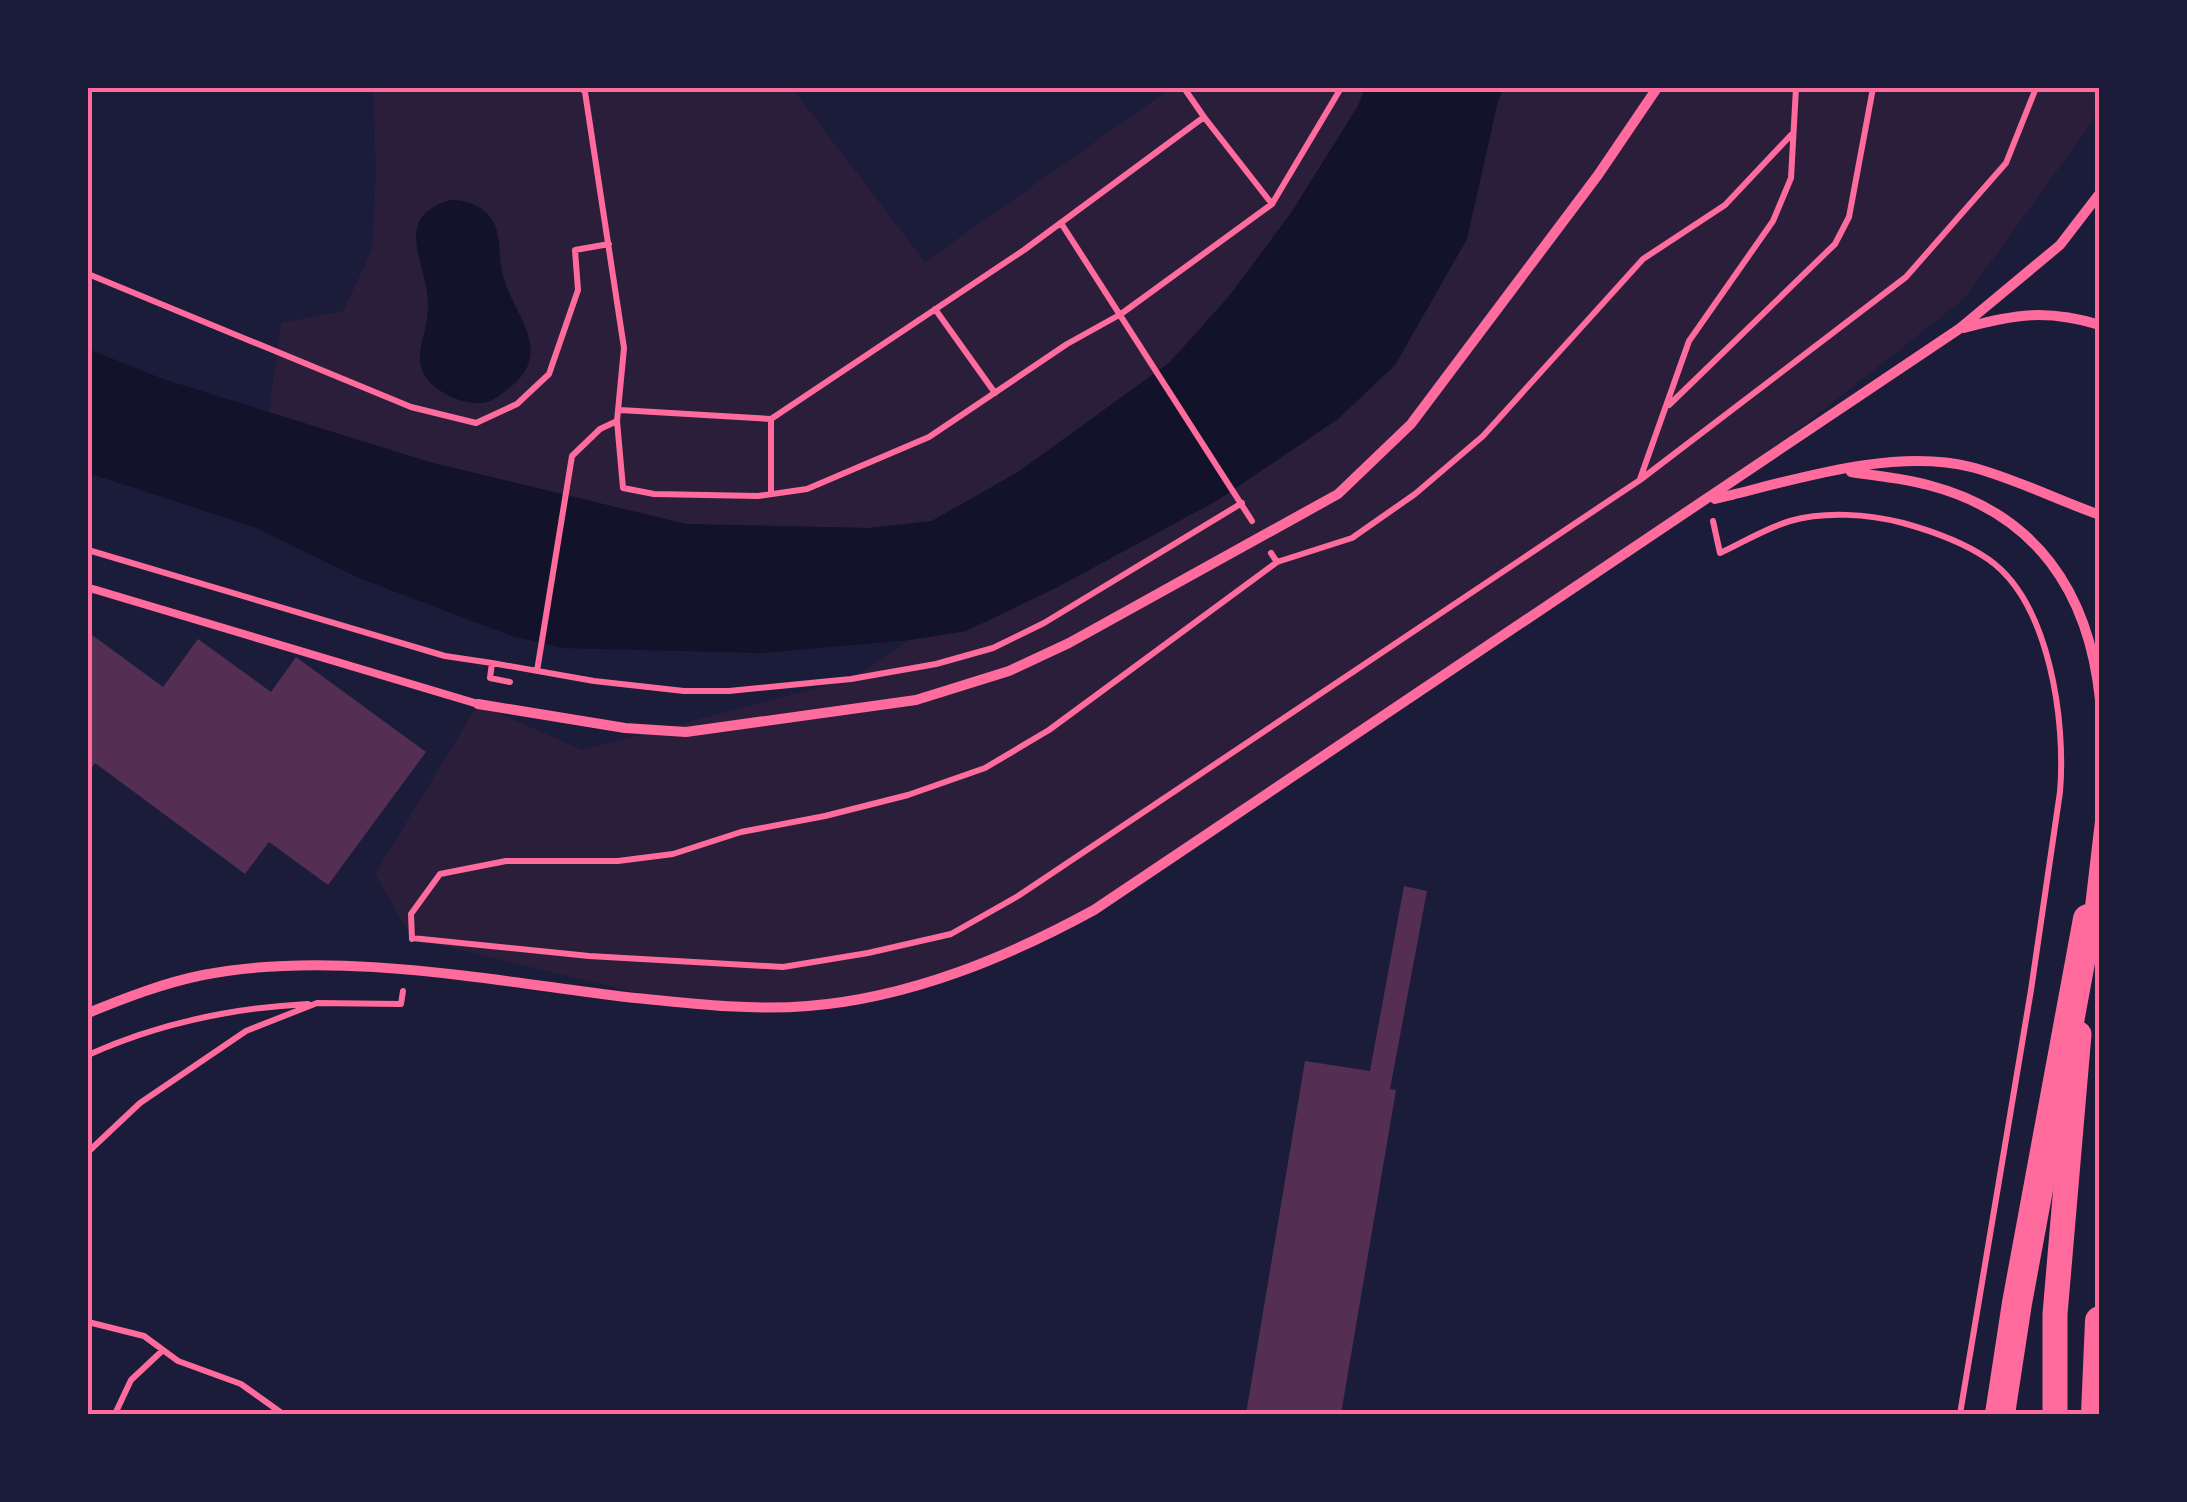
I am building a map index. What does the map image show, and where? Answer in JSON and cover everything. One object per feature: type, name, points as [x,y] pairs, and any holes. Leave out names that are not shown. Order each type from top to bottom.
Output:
[{"type":"highway","points":[[2000,1414],[2016,1304],[2088,919]]},
{"type":"highway","points":[[2096,1414],[2100,1321]]},
{"type":"main road","points":[[2055,1414],[2055,1314],[2088,919]]},
{"type":"street","points":[[478,704],[625,728],[686,732],[916,700],[1009,672],[1069,644],[1338,494],[1411,424],[1598,175],[1657,88]]},
{"type":"street","points":[[88,1013],[132,995],[221,973],[279,967],[406,972],[742,1008],[809,1006],[884,995],[1024,946],[1094,910],[1959,329],[2060,245],[2100,193]]},
{"type":"street","points":[[1959,329],[2016,314],[2077,318],[2100,325]]},
{"type":"street","points":[[1709,500],[1840,470],[1922,460],[1970,467],[2100,516]]},
{"type":"street","points":[[1840,470],[1927,484],[1972,500],[2015,525],[2044,553],[2068,586],[2091,646],[2100,700]]},
{"type":"street","points":[[2088,919],[2100,821]]},
{"type":"lane","points":[[88,590],[478,704]]},
{"type":"path","points":[[581,88],[624,348],[617,421],[623,488],[654,494],[771,494],[807,489],[929,436],[1067,344],[1121,314],[1272,204],[1341,88]]},
{"type":"path","points":[[1184,88],[1272,204]]},
{"type":"path","points":[[1640,480],[1690,341],[1773,221],[1791,178],[1796,88]]},
{"type":"path","points":[[1665,409],[1835,244],[1849,217],[1873,88]]},
{"type":"path","points":[[1791,135],[1725,204],[1643,259],[1483,436],[1415,494],[1352,538],[1277,562],[1049,730],[985,768],[908,795],[741,832],[673,854],[618,862],[506,862],[440,874],[410,914],[412,938],[589,956],[783,967],[951,934],[1018,896],[1640,480],[1906,277],[2006,163],[2036,88]]},
{"type":"path","points":[[620,410],[771,419],[1061,223],[1204,117]]},
{"type":"path","points":[[1061,223],[1277,562]]},
{"type":"path","points":[[88,274],[412,407],[476,423],[517,404],[549,374],[578,290],[575,250],[609,244]]},
{"type":"path","points":[[935,309],[994,393]]},
{"type":"path","points":[[771,419],[771,494]]},
{"type":"path","points":[[536,671],[572,456],[600,428],[617,421]]},
{"type":"path","points":[[1709,500],[1720,553],[1790,521],[1841,514],[1884,518],[1953,540],[1989,560],[2011,582],[2028,606],[2053,677],[2062,768],[2060,792],[1960,1414]]},
{"type":"path","points":[[88,550],[445,656],[684,691],[729,691],[851,679],[936,664],[993,648],[1100,591],[1242,504]]},
{"type":"path","points":[[492,663],[490,678],[528,686]]},
{"type":"path","points":[[684,691],[684,706]]},
{"type":"path","points":[[88,1055],[130,1036],[186,1019],[248,1007],[401,1004],[406,972]]},
{"type":"path","points":[[88,1152],[140,1102],[246,1031],[317,1003]]},
{"type":"path","points":[[88,1322],[144,1336],[178,1361],[241,1384],[284,1414]]},
{"type":"path","points":[[115,1414],[132,1380],[163,1350]]},
{"type":"shaded area","points":[[373,88],[792,88],[925,262],[1171,88],[1365,88],[1358,106],[1291,213],[1230,295],[1169,363],[1018,472],[932,521],[869,528],[686,524],[429,462],[269,412],[281,323],[343,311],[372,250],[376,174]]},
{"type":"shaded area","points":[[1365,88],[1504,88],[1467,239],[1395,365],[1338,419],[1218,500],[1056,588],[966,631],[762,653],[563,648],[512,636],[359,578],[254,527],[88,473],[88,349],[163,379],[429,462],[686,524],[869,528],[932,521],[1018,472],[1169,363],[1230,295],[1291,213],[1358,106]]},
{"type":"shaded area","points":[[1504,88],[2098,88],[2096,117],[1964,299],[1709,500],[1094,910],[951,975],[809,1006],[674,1002],[412,938],[375,874],[478,704],[582,750],[851,679],[909,640],[966,631],[1498,100]]},
{"type":"shaded area","points":[[450,200],[477,206],[494,223],[503,276],[530,342],[527,367],[518,380],[499,396],[482,403],[449,396],[434,386],[421,365],[428,303],[417,230],[432,208]]},
{"type":"building","points":[[88,632],[163,687],[198,639],[271,692],[296,657],[426,752],[328,885],[269,842],[245,874],[95,763],[88,773]]},
{"type":"building","points":[[1404,886],[1427,891],[1390,1089],[1396,1090],[1341,1414],[1246,1414],[1305,1061],[1370,1071]]}]
